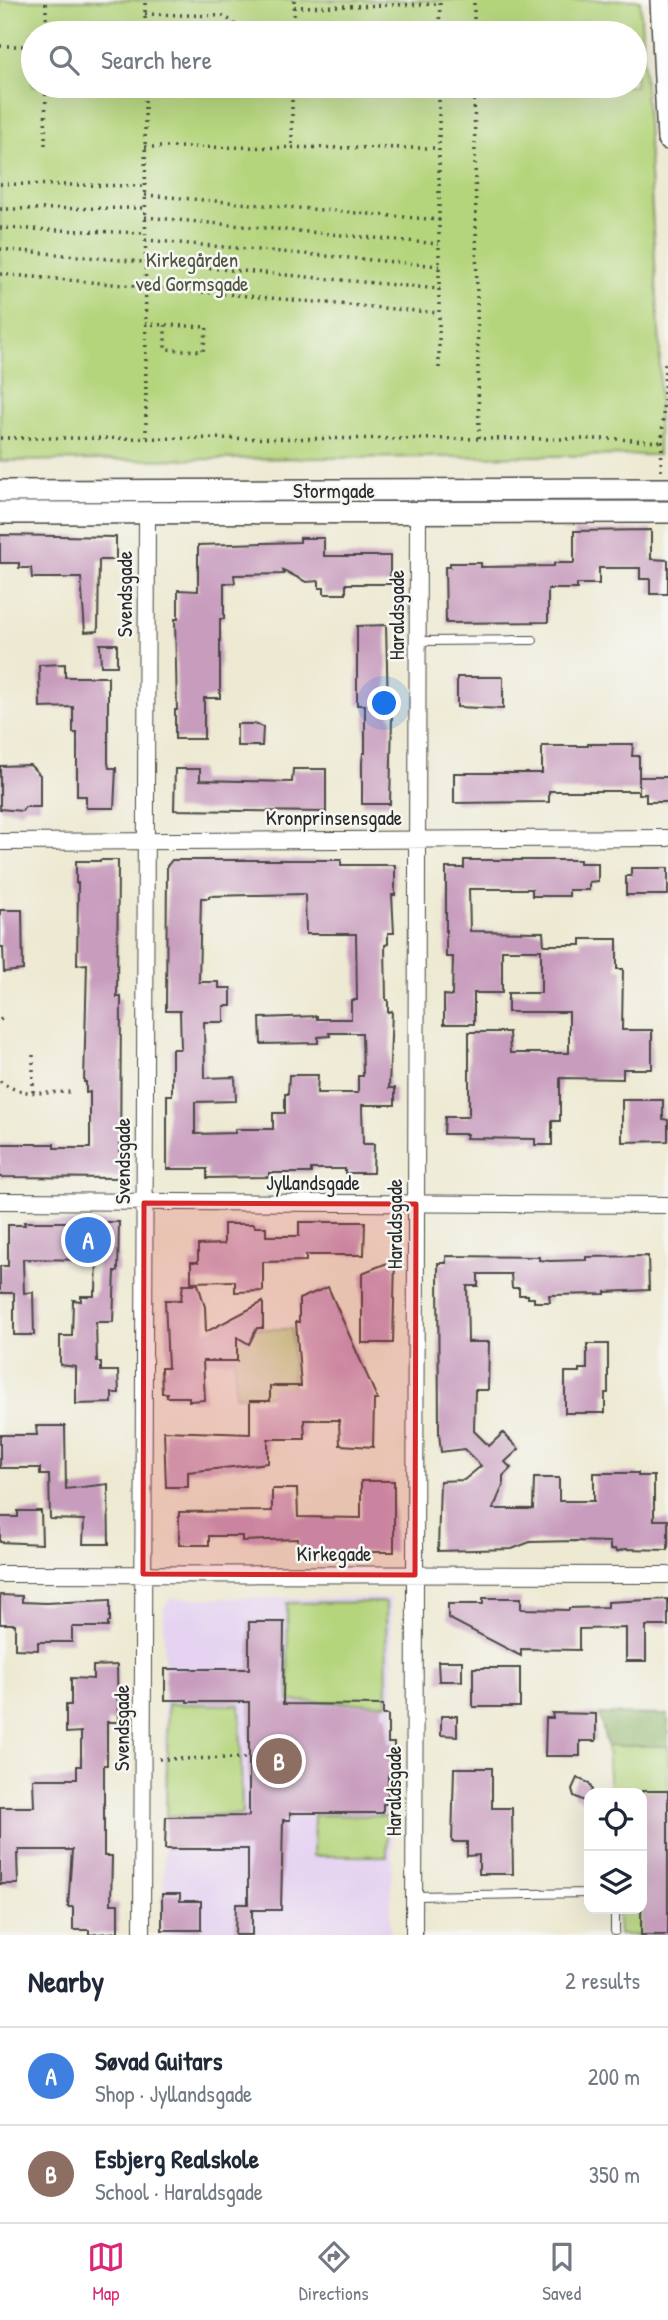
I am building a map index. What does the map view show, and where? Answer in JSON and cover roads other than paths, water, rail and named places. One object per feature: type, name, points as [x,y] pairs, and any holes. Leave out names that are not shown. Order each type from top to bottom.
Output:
[{"type":"street","points":[[660,0],[668,139]]},
{"type":"street","name":"Stormgade","points":[[0,491],[665,494]]},
{"type":"street","points":[[598,512],[653,503],[665,494]]},
{"type":"street","name":"Stormgade","points":[[0,513],[668,512]]},
{"type":"street","name":"Haraldsgade","points":[[414,1935],[418,513]]},
{"type":"street","name":"Svendsgade","points":[[142,1935],[147,514]]},
{"type":"street","name":"Kronprinsensgade","points":[[0,842],[668,838]]},
{"type":"street","name":"Jyllandsgade","points":[[0,1201],[668,1205]]},
{"type":"street","name":"Kirkegade","points":[[0,1574],[668,1576]]},
{"type":"lane","points":[[418,640],[533,640]]},
{"type":"lane","points":[[414,1896],[584,1893]]},
{"type":"lane","points":[[615,1914],[615,1931]]},
{"type":"place","name":"Søvad Guitars","points":[[88,1240]]},
{"type":"place","name":"Esbjerg Realskole","points":[[279,1761]]},
{"type":"park label","name":"Kirkegården ved Gormsgade","points":[[192,272]]}]
